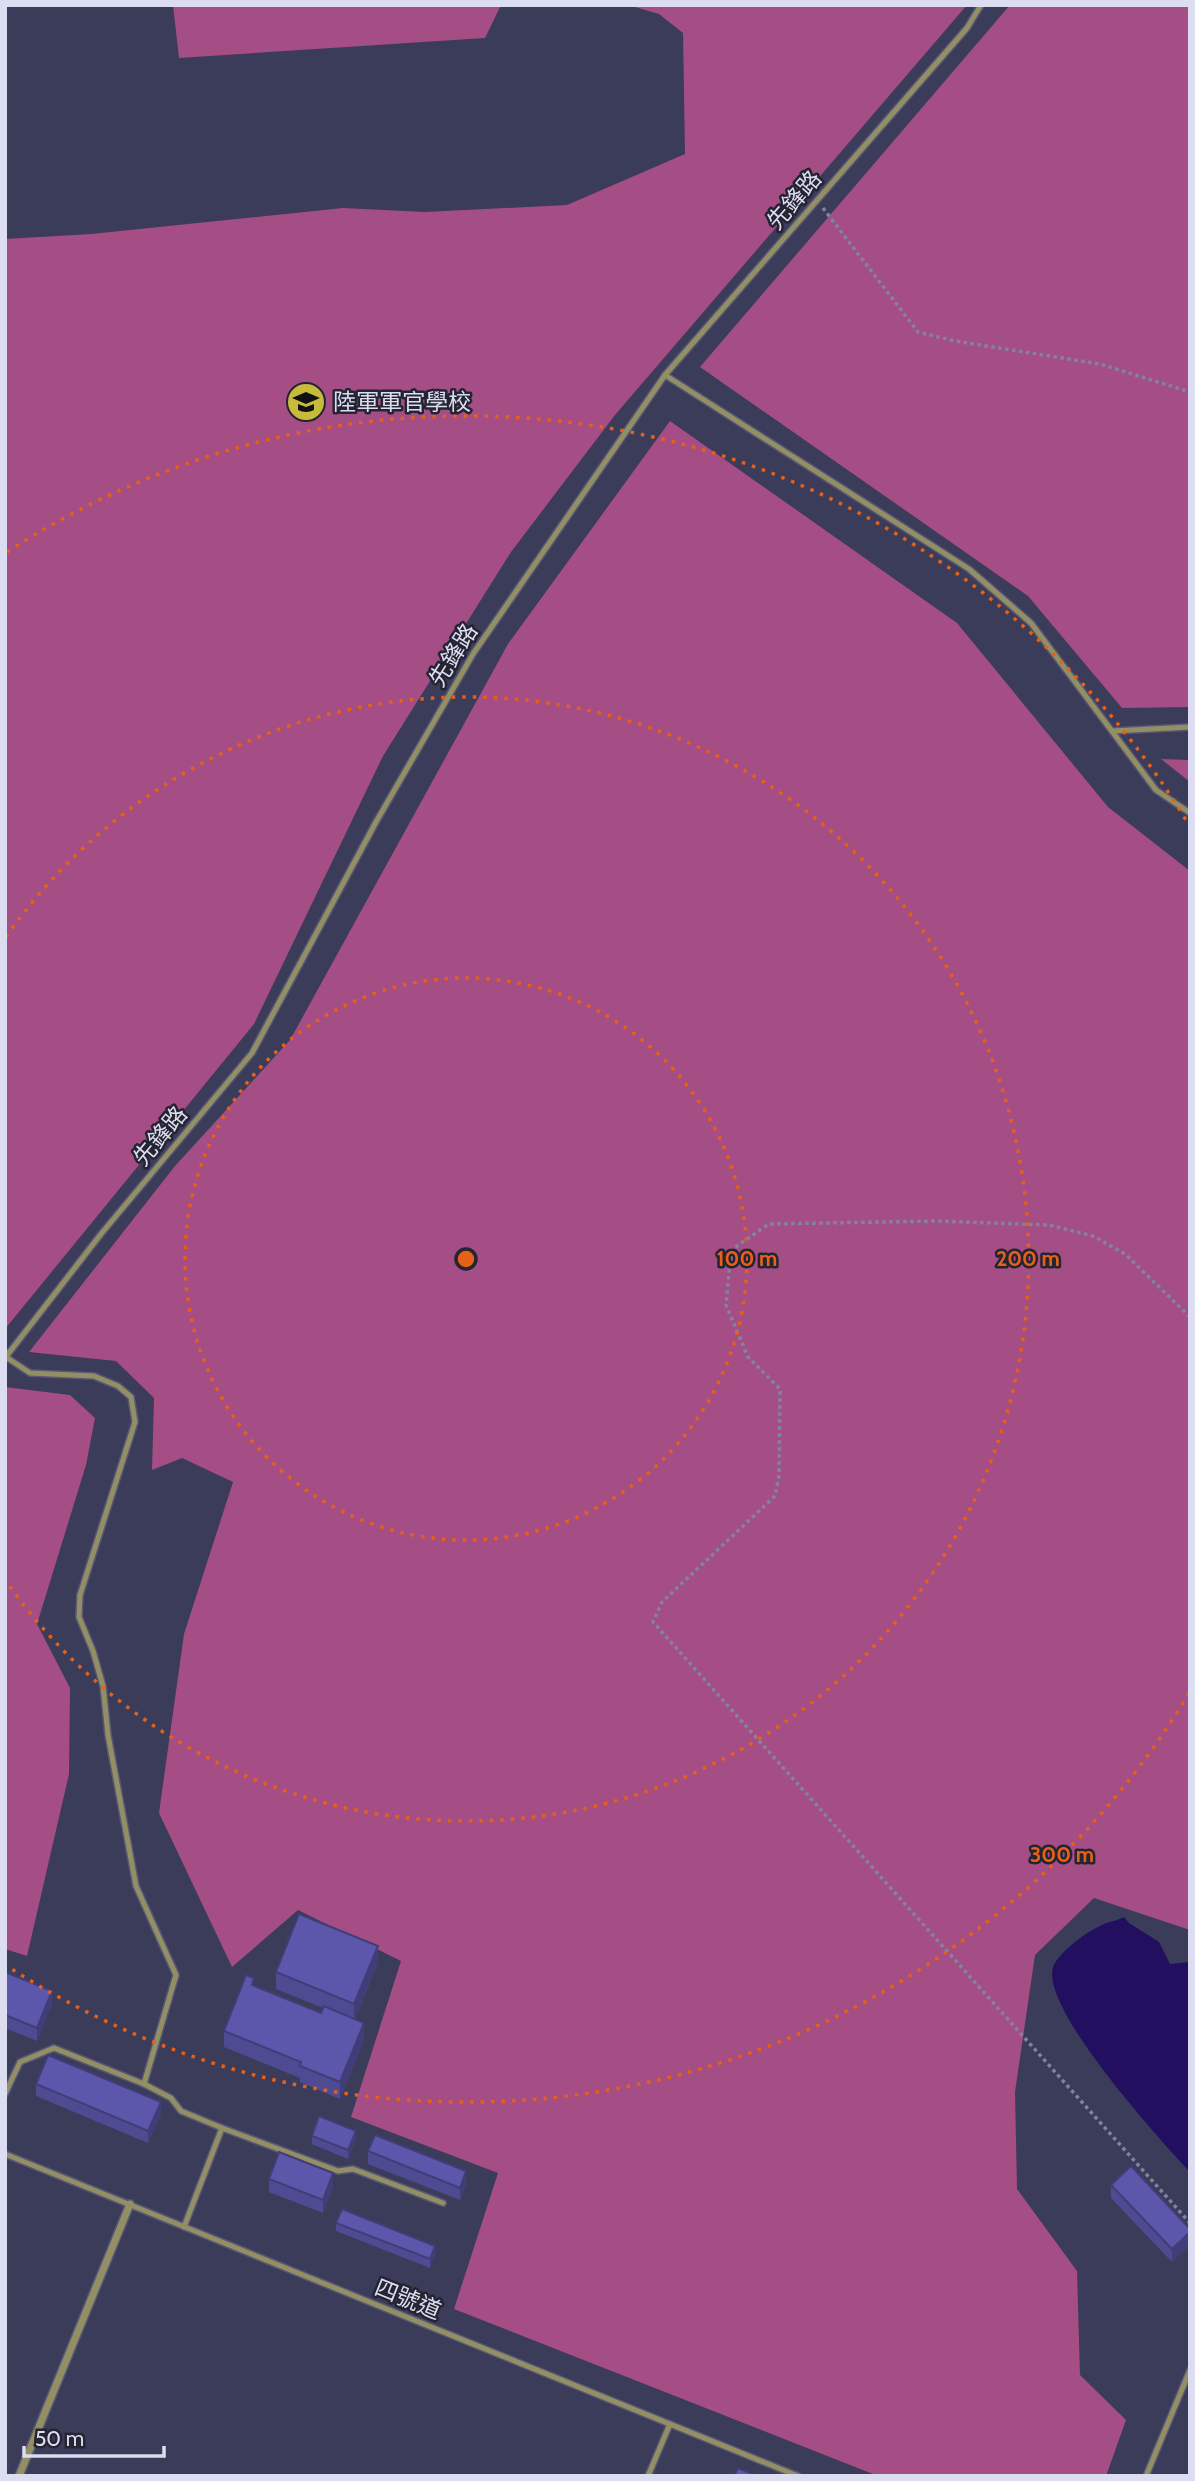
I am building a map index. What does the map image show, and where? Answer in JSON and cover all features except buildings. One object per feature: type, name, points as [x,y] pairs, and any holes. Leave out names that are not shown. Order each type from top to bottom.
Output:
[{"type":"street","points":[[19,2476],[130,2204]]},
{"type":"lane","name":"先鋒路","points":[[6,1357],[101,1234],[252,1053],[376,822],[472,654],[665,374],[967,28],[981,5]]},
{"type":"lane","points":[[665,374],[970,569],[1031,623],[1156,790],[1190,813]]},
{"type":"lane","points":[[1112,731],[1190,727]]},
{"type":"lane","points":[[6,1357],[30,1373],[94,1376],[118,1386],[131,1397],[135,1422],[80,1595],[79,1617],[103,1686],[108,1735],[136,1886],[176,1975],[144,2084]]},
{"type":"lane","points":[[5,2094],[20,2062],[54,2048],[144,2084],[171,2098],[181,2111],[338,2171],[353,2169],[443,2203]]},
{"type":"lane","points":[[184,2227],[222,2127]]},
{"type":"lane","name":"四號道","points":[[5,2154],[798,2476]]},
{"type":"lane","points":[[1146,2476],[1190,2370]]},
{"type":"lane","points":[[648,2476],[670,2424]]},
{"type":"path","points":[[817,200],[918,332],[955,341],[1100,364],[1190,392]]},
{"type":"path","points":[[1190,1317],[1125,1254],[1093,1236],[1049,1225],[936,1221],[769,1224],[732,1250],[726,1305],[748,1357],[780,1389],[779,1476],[775,1496],[662,1602],[653,1622],[1190,2223]]},
{"type":"shaded area","points":[[173,5],[501,5],[485,38],[179,58]]},
{"type":"shaded area","name":"陸軍軍官學校","points":[[628,5],[967,5],[615,415],[511,552],[383,756],[254,1024],[5,1329],[5,239],[91,234],[343,208],[425,212],[567,205],[685,154],[683,33],[659,14]]},
{"type":"shaded area","points":[[1010,5],[1190,5],[1190,707],[1122,708],[1028,596],[700,367]]},
{"type":"shaded area","points":[[670,421],[957,623],[1108,807],[1190,871],[1190,1930],[1094,1898],[1035,1955],[1015,2092],[1017,2189],[1077,2271],[1080,2375],[1126,2420],[1106,2476],[878,2476],[454,2309],[498,2173],[351,2117],[401,1961],[298,1910],[232,1967],[159,1813],[184,1634],[233,1482],[182,1458],[152,1470],[154,1398],[116,1361],[29,1352],[175,1166],[290,1040],[508,644]]},
{"type":"shaded area","points":[[1161,759],[1190,760],[1190,782]]},
{"type":"shaded area","points":[[5,1387],[70,1395],[95,1418],[86,1465],[37,1624],[70,1688],[69,1774],[27,1956],[5,1949]]},
{"type":"shaded area","points":[[1124,1917],[1159,1942],[1170,1964],[1190,1962],[1190,2172],[1103,2070],[1062,2007],[1053,1981],[1055,1963],[1069,1947],[1094,1929]]},
{"type":"place","name":"陸軍軍官學校","points":[[306,402]]}]
